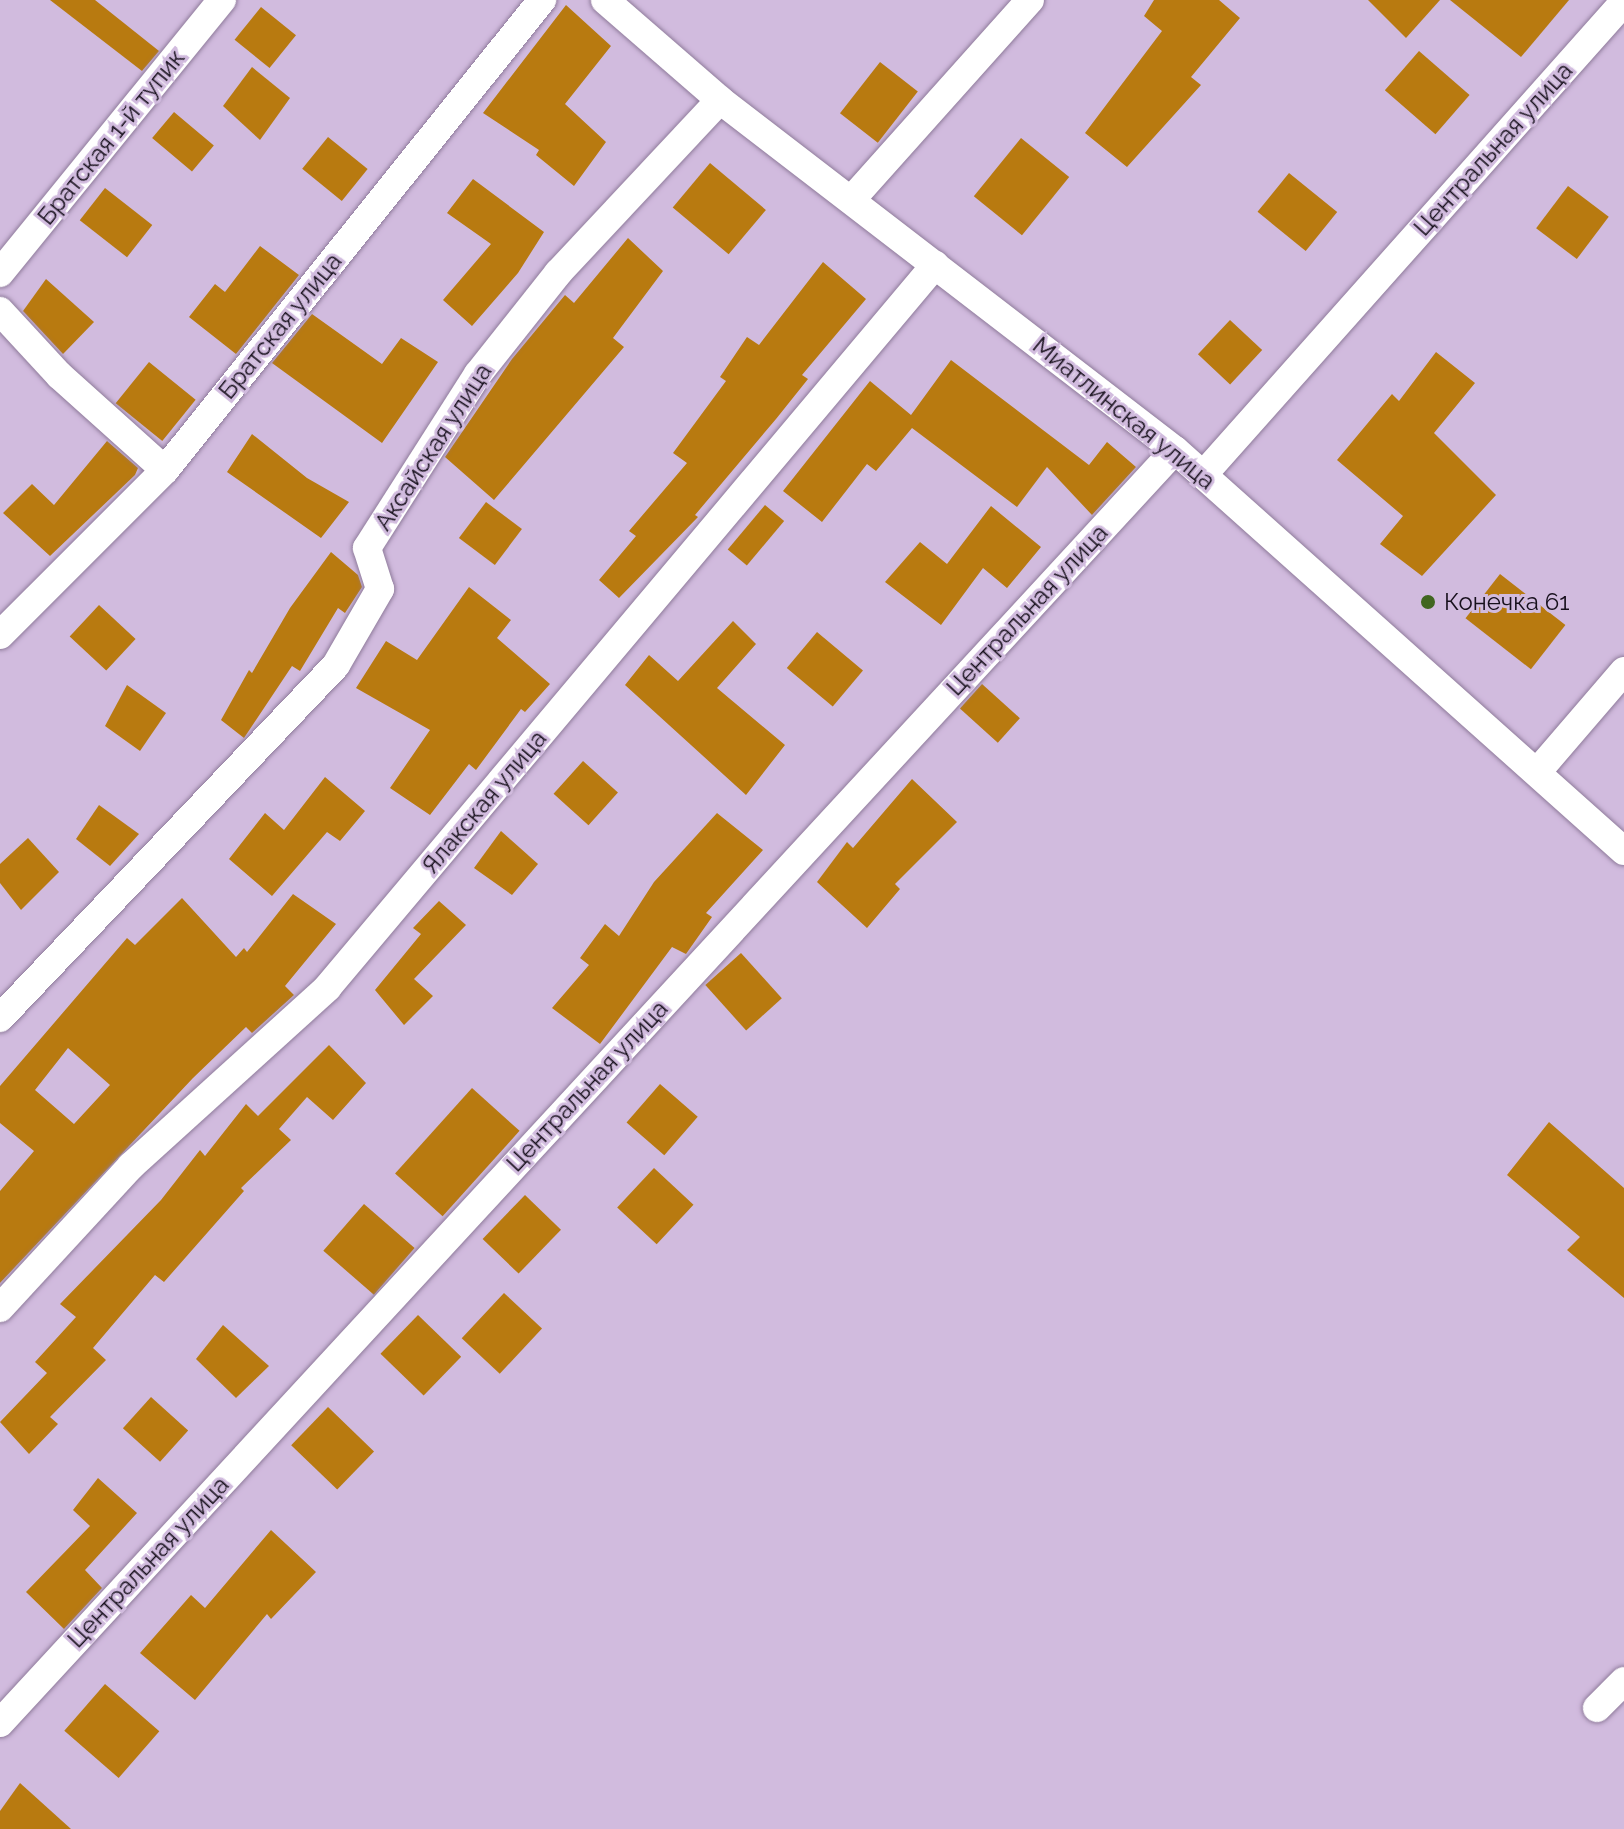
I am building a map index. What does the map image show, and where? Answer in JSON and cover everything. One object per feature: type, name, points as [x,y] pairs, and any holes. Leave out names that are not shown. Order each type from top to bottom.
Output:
[{"type":"street","name":"Братская 1-й тупик","points":[[0,273],[222,0]]},
{"type":"street","name":"Братская улица","points":[[0,635],[165,470],[542,0]]},
{"type":"street","name":"Миатлинская улица","points":[[605,0],[720,100],[1175,450],[1624,851]]},
{"type":"street","points":[[852,199],[1030,0]]},
{"type":"street","name":"Центральная улица","points":[[1203,475],[1624,2]]},
{"type":"street","name":"Аксайская улица","points":[[0,1018],[336,665],[380,589],[367,548],[478,374],[558,273],[720,100]]},
{"type":"street","name":"Ялакская улица","points":[[0,1308],[131,1166],[327,988],[935,265]]},
{"type":"street","points":[[0,311],[59,375],[165,470]]},
{"type":"street","name":"Центральная улица","points":[[0,1723],[1175,450]]},
{"type":"street","points":[[1538,771],[1624,671]]},
{"type":"street","points":[[1597,1708],[1624,1681]]},
{"type":"building","points":[[50,0],[95,0],[159,51],[142,71]]},
{"type":"building","points":[[1154,0],[1219,0],[1240,18],[1191,77],[1201,85],[1127,167],[1085,133],[1162,31],[1144,16]]},
{"type":"building","points":[[1368,0],[1440,0],[1406,38]]},
{"type":"building","points":[[1450,0],[1569,0],[1521,57]]},
{"type":"building","points":[[566,5],[611,46],[565,104],[606,142],[574,186],[536,155],[539,150],[483,113]]},
{"type":"building","points":[[261,7],[296,35],[270,68],[235,40]]},
{"type":"building","points":[[1419,51],[1470,95],[1435,134],[1385,90]]},
{"type":"building","points":[[880,62],[918,92],[878,143],[840,113]]},
{"type":"building","points":[[252,67],[290,98],[260,140],[223,106]]},
{"type":"building","points":[[174,112],[214,145],[192,171],[152,138]]},
{"type":"building","points":[[328,137],[368,169],[342,201],[302,169]]},
{"type":"building","points":[[1021,138],[1069,177],[1022,235],[974,196]]},
{"type":"building","points":[[710,163],[766,210],[729,254],[673,207]]},
{"type":"building","points":[[1289,173],[1337,212],[1306,251],[1258,212]]},
{"type":"building","points":[[473,179],[544,232],[518,273],[472,326],[443,300],[491,244],[447,213]]},
{"type":"building","points":[[1568,186],[1609,217],[1577,259],[1536,228]]},
{"type":"building","points":[[105,188],[152,225],[127,257],[80,220]]},
{"type":"building","points":[[628,238],[663,271],[613,338],[624,347],[494,500],[445,457],[512,359],[565,295],[574,303]]},
{"type":"building","points":[[260,246],[299,275],[236,354],[189,317],[215,284],[225,292]]},
{"type":"building","points":[[823,262],[866,299],[802,375],[808,379],[695,515],[698,517],[619,598],[599,580],[636,536],[629,531],[687,463],[673,453],[726,381],[720,377],[747,337],[759,345]]},
{"type":"building","points":[[46,279],[94,322],[63,354],[23,311]]},
{"type":"building","points":[[312,314],[382,364],[401,338],[438,362],[382,443],[272,363]]},
{"type":"building","points":[[1230,320],[1262,350],[1230,384],[1198,354]]},
{"type":"building","points":[[1436,352],[1475,383],[1434,433],[1496,495],[1422,576],[1380,544],[1403,516],[1337,460],[1392,394],[1399,401]]},
{"type":"building","points":[[951,360],[1089,465],[1107,442],[1136,467],[1092,515],[1047,467],[1017,507],[912,428],[876,471],[867,464],[822,522],[783,491],[870,381],[911,415]]},
{"type":"building","points":[[149,362],[196,400],[162,441],[116,403]]},
{"type":"building","points":[[252,434],[307,478],[349,502],[321,538],[227,472]]},
{"type":"building","points":[[107,441],[138,468],[135,475],[50,556],[3,513],[32,484],[54,505]]},
{"type":"building","points":[[486,502],[522,529],[495,565],[459,538]]},
{"type":"building","points":[[765,505],[784,521],[747,566],[728,549]]},
{"type":"building","points":[[991,506],[1041,547],[1007,588],[983,568],[941,625],[885,582],[920,542],[947,564]]},
{"type":"building","points":[[331,552],[358,575],[362,587],[345,613],[338,608],[300,671],[292,666],[244,738],[221,720],[249,670],[252,673],[290,608]]},
{"type":"building","points":[[1500,574],[1565,625],[1531,669],[1466,618]]},
{"type":"building","points":[[469,587],[511,620],[497,638],[550,684],[525,712],[521,709],[476,770],[469,764],[430,815],[390,788],[430,730],[356,688],[386,641],[417,660]]},
{"type":"building","points":[[99,605],[136,639],[106,671],[70,636]]},
{"type":"building","points":[[733,621],[756,644],[717,688],[785,745],[746,795],[625,685],[649,655],[678,681]]},
{"type":"building","points":[[817,632],[863,671],[833,707],[787,668]]},
{"type":"building","points":[[982,684],[1020,718],[998,743],[960,709]]},
{"type":"building","points":[[127,685],[166,713],[140,751],[105,726]]},
{"type":"building","points":[[583,761],[618,792],[588,825],[554,794]]},
{"type":"building","points":[[325,777],[365,811],[340,841],[327,832],[272,896],[229,859],[265,813],[284,830]]},
{"type":"building","points":[[912,779],[957,822],[895,884],[900,889],[867,928],[817,882],[847,842],[853,848]]},
{"type":"building","points":[[99,805],[139,834],[110,866],[76,839]]},
{"type":"building","points":[[717,813],[763,850],[706,913],[712,917],[686,954],[672,947],[600,1044],[552,1008],[589,965],[580,958],[605,924],[619,936],[654,882]]},
{"type":"building","points":[[501,831],[538,864],[512,895],[474,868]]},
{"type":"building","points":[[28,838],[59,872],[21,910],[0,883],[0,864]]},
{"type":"building","points":[[293,894],[336,924],[285,986],[294,995],[252,1033],[246,1027],[193,1078],[0,1283],[0,1191],[34,1151],[0,1123],[0,1086],[127,938],[135,945],[182,898],[236,957],[244,948],[247,952]],"holes":[[[68,1048],[110,1085],[74,1124],[35,1090]]]},
{"type":"building","points":[[439,901],[466,925],[414,979],[433,996],[404,1025],[375,990],[421,934],[413,928]]},
{"type":"building","points":[[741,953],[782,998],[746,1030],[705,985]]},
{"type":"building","points":[[329,1045],[366,1083],[333,1120],[307,1097],[279,1129],[291,1140],[241,1188],[244,1191],[164,1282],[155,1275],[93,1348],[106,1360],[50,1417],[58,1424],[29,1454],[0,1422],[47,1373],[35,1362],[76,1317],[60,1304],[161,1200],[200,1150],[205,1156],[246,1104],[258,1116]]},
{"type":"building","points":[[660,1084],[698,1117],[664,1155],[627,1122]]},
{"type":"building","points":[[472,1088],[520,1131],[443,1216],[395,1173]]},
{"type":"building","points":[[1549,1122],[1624,1188],[1624,1298],[1567,1250],[1580,1237],[1507,1175]]},
{"type":"building","points":[[654,1168],[693,1205],[657,1244],[617,1207]]},
{"type":"building","points":[[525,1195],[561,1230],[519,1274],[483,1239]]},
{"type":"building","points":[[364,1204],[415,1248],[374,1295],[323,1251]]},
{"type":"building","points":[[504,1293],[542,1328],[500,1374],[462,1338]]},
{"type":"building","points":[[418,1315],[461,1357],[424,1396],[380,1354]]},
{"type":"building","points":[[223,1325],[269,1366],[236,1398],[196,1359]]},
{"type":"building","points":[[151,1397],[188,1430],[160,1462],[123,1428]]},
{"type":"building","points":[[328,1407],[374,1451],[337,1490],[291,1445]]},
{"type":"building","points":[[98,1478],[137,1513],[85,1570],[102,1588],[64,1629],[26,1592],[90,1526],[73,1510]]},
{"type":"building","points":[[271,1530],[316,1572],[271,1619],[267,1614],[195,1700],[140,1653],[191,1595],[205,1608]]},
{"type":"building","points":[[105,1684],[159,1731],[119,1778],[64,1731]]},
{"type":"building","points":[[20,1783],[71,1829],[0,1829],[0,1811]]},
{"type":"place","name":"Конечка 61","points":[[1428,602]]}]
